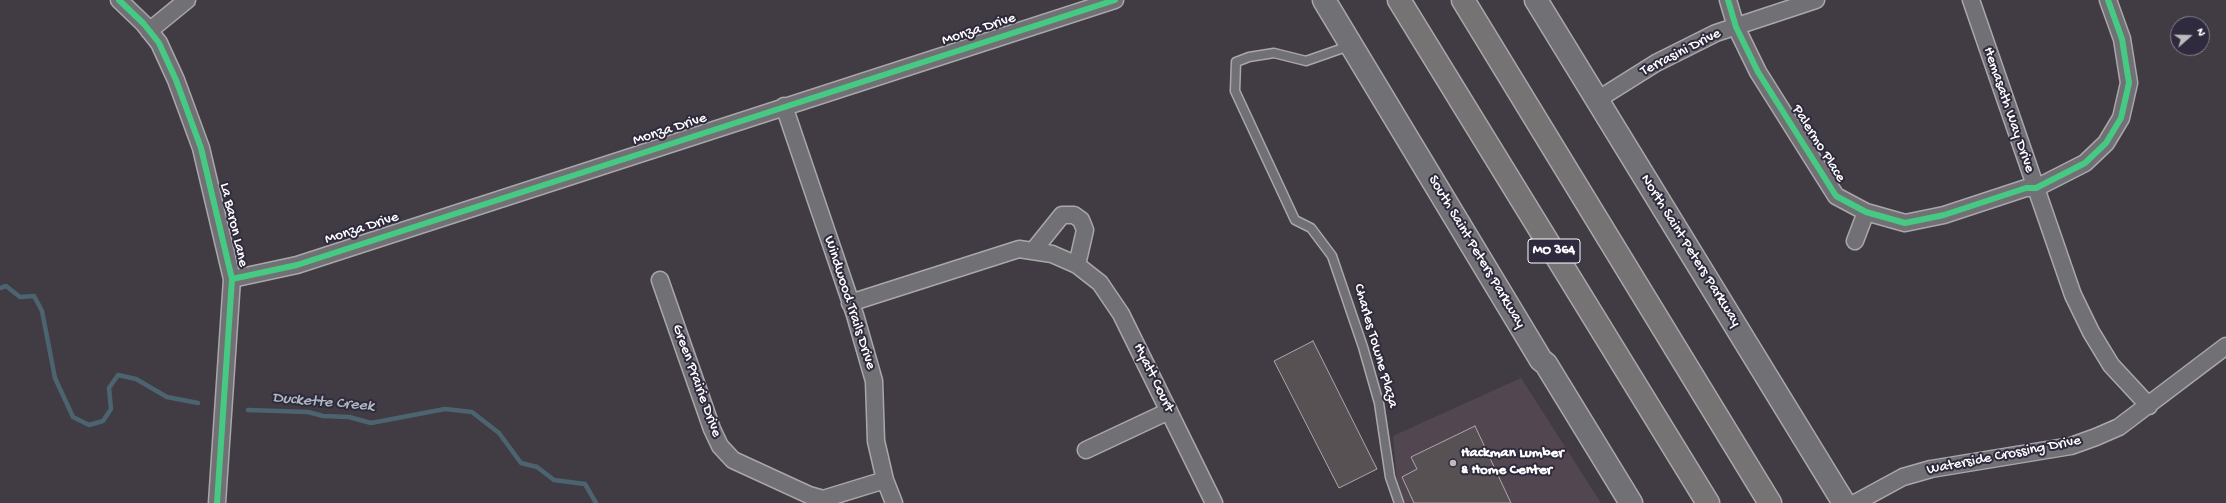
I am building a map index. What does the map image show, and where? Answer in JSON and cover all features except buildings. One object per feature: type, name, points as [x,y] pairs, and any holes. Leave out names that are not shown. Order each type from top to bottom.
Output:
[{"type":"highway","name":"MO 364","points":[[1399,0],[1708,503]]},
{"type":"highway","points":[[1464,0],[1770,503]]},
{"type":"main road","name":"South Saint Peters Parkway","points":[[1324,0],[1541,360],[1546,364],[1631,503]]},
{"type":"main road","name":"North Saint Peters Parkway","points":[[1536,0],[1844,503]]},
{"type":"street","name":"La Baron Lane","points":[[119,0],[159,43],[176,80],[201,148],[232,279],[217,503]]},
{"type":"street","points":[[149,31],[187,0]]},
{"type":"street","name":"Monza Drive","points":[[232,279],[297,265],[1115,0]]},
{"type":"street","name":"Palermo Place","points":[[1728,0],[1736,27],[1758,72],[1836,196],[1866,212],[1904,223],[1944,215],[2026,188],[2036,188],[2085,163],[2106,143],[2121,118],[2129,83],[2122,39],[2108,0]]},
{"type":"street","name":"Terrasini Drive","points":[[1597,100],[1656,63],[1716,33],[1816,0]]},
{"type":"street","name":"Hemasath Way Drive","points":[[1971,0],[2073,295],[2091,332],[2111,366],[2149,406]]},
{"type":"street","name":"Windwood Trails Drive","points":[[784,106],[850,303],[874,381],[876,440],[885,480],[894,503]]},
{"type":"street","points":[[1855,241],[1866,212]]},
{"type":"street","points":[[1033,251],[1062,215],[1074,215],[1081,220],[1085,230],[1076,265]]},
{"type":"street","name":"Hyatt Court","points":[[850,303],[1019,249],[1052,254],[1076,265],[1100,283],[1122,314],[1214,503]]},
{"type":"street","name":"Green Prairie Drive","points":[[660,280],[712,429],[720,446],[733,460],[809,495],[823,499],[885,480]]},
{"type":"street","name":"Waterside Crossing Drive","points":[[1855,503],[1902,477],[1931,469],[2072,446],[2119,427],[2149,406],[2226,346]]},
{"type":"street","points":[[1086,450],[1169,410]]},
{"type":"lane","name":"Charles Towne Plaza","points":[[1351,45],[1306,61],[1274,53],[1249,57],[1236,62],[1235,91],[1270,171],[1295,220],[1311,228],[1332,256],[1363,347],[1379,403],[1390,477],[1399,503]]},
{"type":"shaded area","points":[[1521,378],[1601,503],[1404,503],[1397,480],[1393,436]]},
{"type":"waterway","name":"Duckette Creek","points":[[0,288],[6,286],[20,297],[34,296],[42,311],[55,378],[73,417],[89,425],[103,421],[111,409],[109,388],[118,375],[136,379],[167,397],[198,403]]},
{"type":"waterway","name":"Duckette Creek","points":[[248,410],[308,412],[323,416],[349,417],[371,423],[445,409],[472,412],[499,433],[521,463],[537,467],[554,480],[585,484],[596,503]]},
{"type":"cycle path","points":[[119,0],[144,24],[159,43],[176,80],[201,148],[232,279],[217,503]]},
{"type":"cycle path","points":[[232,279],[297,265],[1115,0]]},
{"type":"cycle path","points":[[1728,0],[1736,27],[1758,72],[1836,196],[1866,212],[1905,223],[1944,215],[2026,188],[2036,188],[2085,163],[2106,143],[2121,118],[2129,83],[2122,39],[2108,0]]},
{"type":"place","name":"Hackman Lumber & Home Center","points":[[1453,463]]}]
